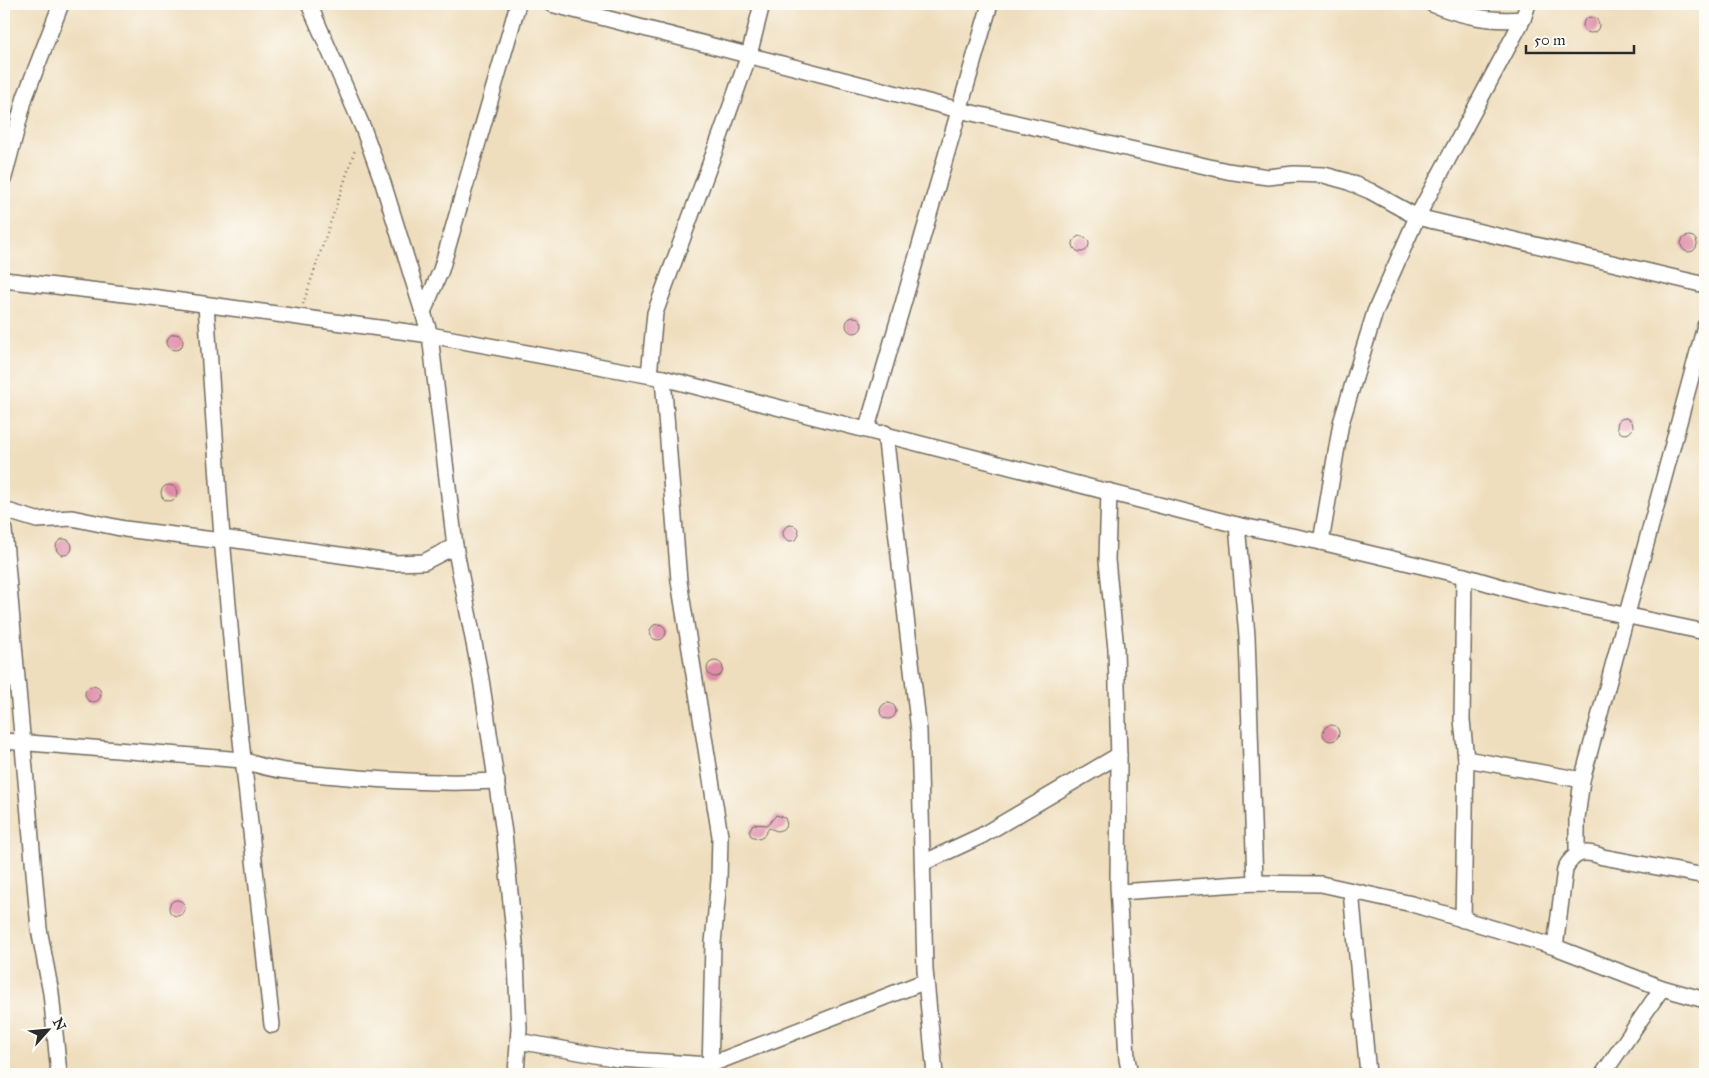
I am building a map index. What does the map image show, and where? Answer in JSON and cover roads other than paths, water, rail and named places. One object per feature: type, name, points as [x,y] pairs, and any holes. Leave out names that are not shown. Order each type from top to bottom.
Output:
[{"type":"street","points":[[4,177],[25,97],[61,4]]},
{"type":"street","points":[[309,4],[362,128],[383,183],[430,335],[454,546],[481,679],[504,833],[515,943],[518,1041],[516,1074]]},
{"type":"street","points":[[423,312],[442,270],[518,4]]},
{"type":"street","points":[[551,4],[959,110],[1248,176],[1324,175],[1346,181],[1370,191],[1417,218],[1705,286]]},
{"type":"street","points":[[709,1070],[712,943],[719,880],[720,836],[680,580],[656,376],[655,313],[749,55],[762,4]]},
{"type":"street","points":[[867,428],[990,4]]},
{"type":"street","points":[[1432,4],[1456,13],[1493,20],[1523,19]]},
{"type":"street","points":[[1321,542],[1341,423],[1375,312],[1417,218],[1523,19],[1528,4]]},
{"type":"street","points":[[4,280],[430,335],[656,376],[867,428],[1008,468],[1109,491],[1236,525],[1321,542],[1464,576],[1533,596],[1628,614],[1705,632]]},
{"type":"street","points":[[206,305],[222,540],[243,760],[272,1025]]},
{"type":"street","points":[[1577,854],[1577,818],[1582,780],[1615,654],[1700,368],[1705,326]]},
{"type":"street","points":[[886,433],[919,731],[926,981],[935,1074]]},
{"type":"street","points":[[1109,491],[1107,560],[1116,649],[1119,755],[1119,892],[1126,1072]]},
{"type":"street","points":[[4,510],[38,520],[72,518],[125,529],[395,563],[424,562],[454,546]]},
{"type":"street","points":[[1236,525],[1247,636],[1255,883]]},
{"type":"street","points":[[4,530],[21,744],[39,928],[51,992],[59,1074]]},
{"type":"street","points":[[1463,920],[1466,759],[1462,720],[1464,576]]},
{"type":"street","points":[[4,741],[21,744],[243,760],[271,770],[366,778],[458,783],[497,781]]},
{"type":"street","points":[[923,863],[981,836],[1119,755]]},
{"type":"street","points":[[1466,759],[1582,780]]},
{"type":"street","points":[[1555,947],[1565,868],[1570,858],[1577,854],[1589,852],[1603,857],[1705,876]]},
{"type":"street","points":[[1119,892],[1255,883],[1321,884],[1412,904],[1555,947],[1662,988],[1705,1000]]},
{"type":"street","points":[[1351,890],[1368,1074]]},
{"type":"street","points":[[518,1041],[618,1060],[709,1070],[926,981]]},
{"type":"street","points":[[1603,1074],[1662,988]]}]
